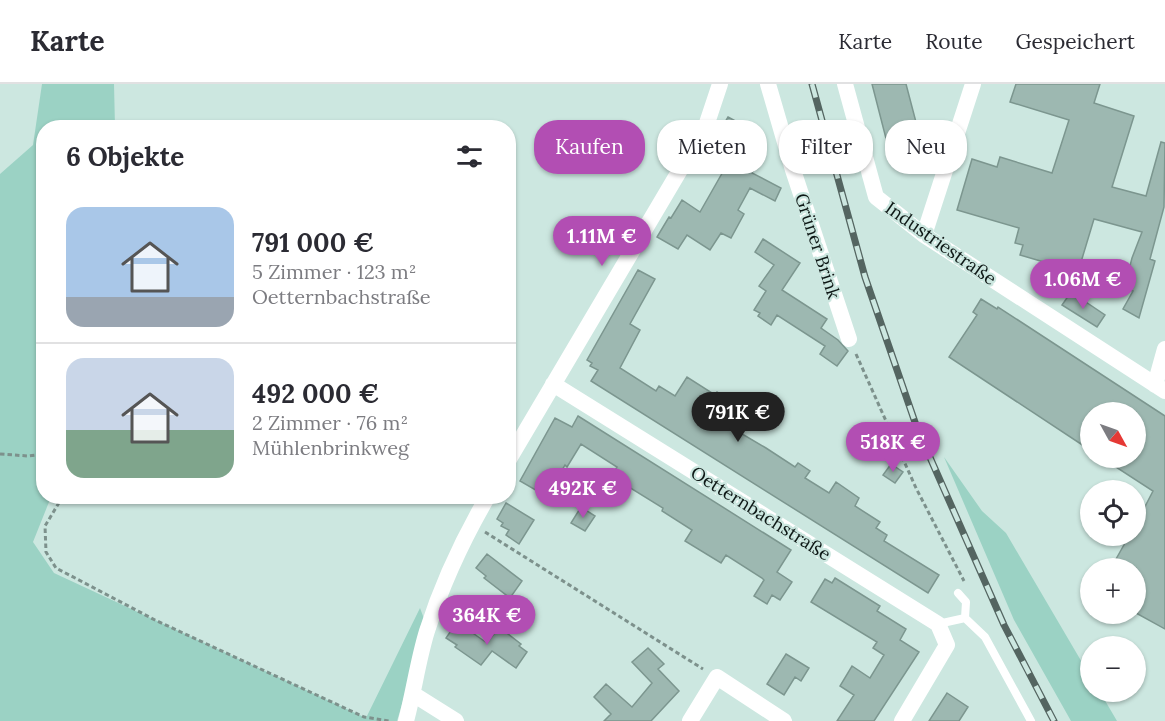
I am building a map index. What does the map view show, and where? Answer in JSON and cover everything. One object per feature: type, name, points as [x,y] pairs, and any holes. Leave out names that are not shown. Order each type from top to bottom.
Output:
[{"type":"street","points":[[516,447],[706,126],[720,84]]},
{"type":"street","name":"Grüner Brink","points":[[768,84],[793,170],[849,339]]},
{"type":"street","name":"Industriestraße","points":[[845,84],[876,197],[924,235],[1160,388]]},
{"type":"street","points":[[924,235],[973,84]]},
{"type":"street","points":[[1160,388],[1165,349]]},
{"type":"street","name":"Oetternbachstraße","points":[[553,384],[938,624]]},
{"type":"street","points":[[406,721],[426,633],[447,577],[483,504]]},
{"type":"street","points":[[902,721],[947,645],[938,624]]},
{"type":"street","points":[[690,721],[717,678],[784,721]]},
{"type":"street","points":[[413,694],[456,721]]},
{"type":"lane","points":[[958,593],[966,602],[965,618]]},
{"type":"lane","points":[[938,624],[965,618]]},
{"type":"lane","points":[[965,618],[986,637],[1031,721]]},
{"type":"path","points":[[849,339],[916,488],[967,586],[966,602]]},
{"type":"path","points":[[0,454],[36,455]]},
{"type":"path","points":[[58,504],[45,526],[46,552],[56,568],[155,620],[364,717],[389,721]]},
{"type":"path","points":[[472,524],[717,678]]},
{"type":"green space","points":[[42,84],[114,84],[115,120],[37,120]]},
{"type":"green space","points":[[36,125],[36,504],[48,504],[33,542],[54,573],[366,718],[420,608],[426,624],[397,721],[0,721],[0,174],[33,145]]},
{"type":"green space","points":[[944,457],[982,511],[1006,533],[1080,659],[1080,702],[1106,702],[1117,721],[1071,721],[1014,620]]},
{"type":"building","points":[[872,84],[906,84],[915,120],[885,120],[885,135]]},
{"type":"building","points":[[1016,84],[1100,84],[1094,103],[1134,116],[1112,187],[1146,196],[1161,142],[1165,143],[1164,207],[1150,259],[1155,261],[1139,318],[1123,309],[1133,291],[1124,289],[1142,232],[1094,219],[1078,272],[1020,255],[1023,245],[1015,243],[1019,228],[957,210],[972,159],[997,167],[1000,157],[1052,173],[1069,120],[1010,102]]},
{"type":"building","points":[[722,174],[754,174],[781,188],[775,201],[750,188],[738,210],[744,214],[731,238],[721,233],[710,250],[687,235],[678,249],[657,237],[682,200],[700,212]]},
{"type":"building","points":[[763,239],[800,263],[782,290],[827,319],[821,328],[838,340],[848,351],[837,366],[820,354],[825,346],[777,315],[771,325],[758,316],[760,313],[754,310],[766,291],[759,286],[774,265],[755,252]]},
{"type":"building","points":[[638,270],[655,279],[630,324],[640,330],[620,368],[656,391],[659,386],[675,396],[687,377],[715,395],[717,392],[734,402],[724,417],[740,427],[737,431],[795,467],[798,463],[810,471],[805,478],[829,493],[836,482],[859,498],[855,506],[880,522],[876,528],[887,535],[884,541],[939,575],[928,593],[591,381],[598,370],[590,366],[592,363],[587,360]]},
{"type":"building","points":[[1071,292],[1105,315],[1097,327],[1062,305]]},
{"type":"building","points":[[981,299],[997,309],[998,307],[1144,402],[1080,402],[1080,443],[949,357],[977,315],[973,312]]},
{"type":"building","points":[[1146,404],[1165,416],[1165,629],[1146,619],[1146,558],[1117,558],[1123,546],[1146,546],[1146,505],[1153,491],[1146,486],[1146,480],[1136,480],[1117,468],[1146,468]]},
{"type":"building","points":[[578,416],[791,550],[777,572],[792,582],[780,600],[772,595],[767,604],[754,596],[764,580],[762,578],[726,555],[721,563],[685,541],[692,530],[662,511],[663,508],[629,487],[625,494],[607,483],[617,467],[581,444],[567,467],[565,465],[549,493],[541,488],[539,492],[520,481],[555,418],[572,427]]},
{"type":"building","points":[[891,464],[903,472],[895,483],[883,475]]},
{"type":"building","points":[[505,504],[508,504],[534,520],[519,544],[506,535],[509,530],[501,526],[503,523],[497,519]]},
{"type":"building","points":[[581,507],[595,516],[585,531],[571,523]]},
{"type":"building","points":[[487,554],[522,581],[510,598],[484,578],[486,576],[476,568]]},
{"type":"building","points":[[835,578],[880,606],[877,611],[906,629],[900,640],[919,652],[874,721],[837,721],[854,695],[840,686],[852,666],[870,678],[884,655],[873,648],[877,642],[811,602],[825,579],[832,583]]},
{"type":"building","points":[[457,622],[487,643],[499,627],[521,644],[519,646],[527,652],[516,668],[492,651],[481,665],[446,638]]},
{"type":"building","points":[[648,648],[664,664],[658,669],[679,691],[651,721],[604,721],[611,714],[594,697],[606,684],[632,707],[652,683],[632,662]]},
{"type":"building","points":[[786,654],[809,668],[801,681],[795,677],[784,695],[767,684]]},
{"type":"building","points":[[947,693],[968,707],[959,721],[929,721]]},
{"type":"railway","points":[[812,84],[865,277],[917,428],[1004,625],[1054,721]]}]
